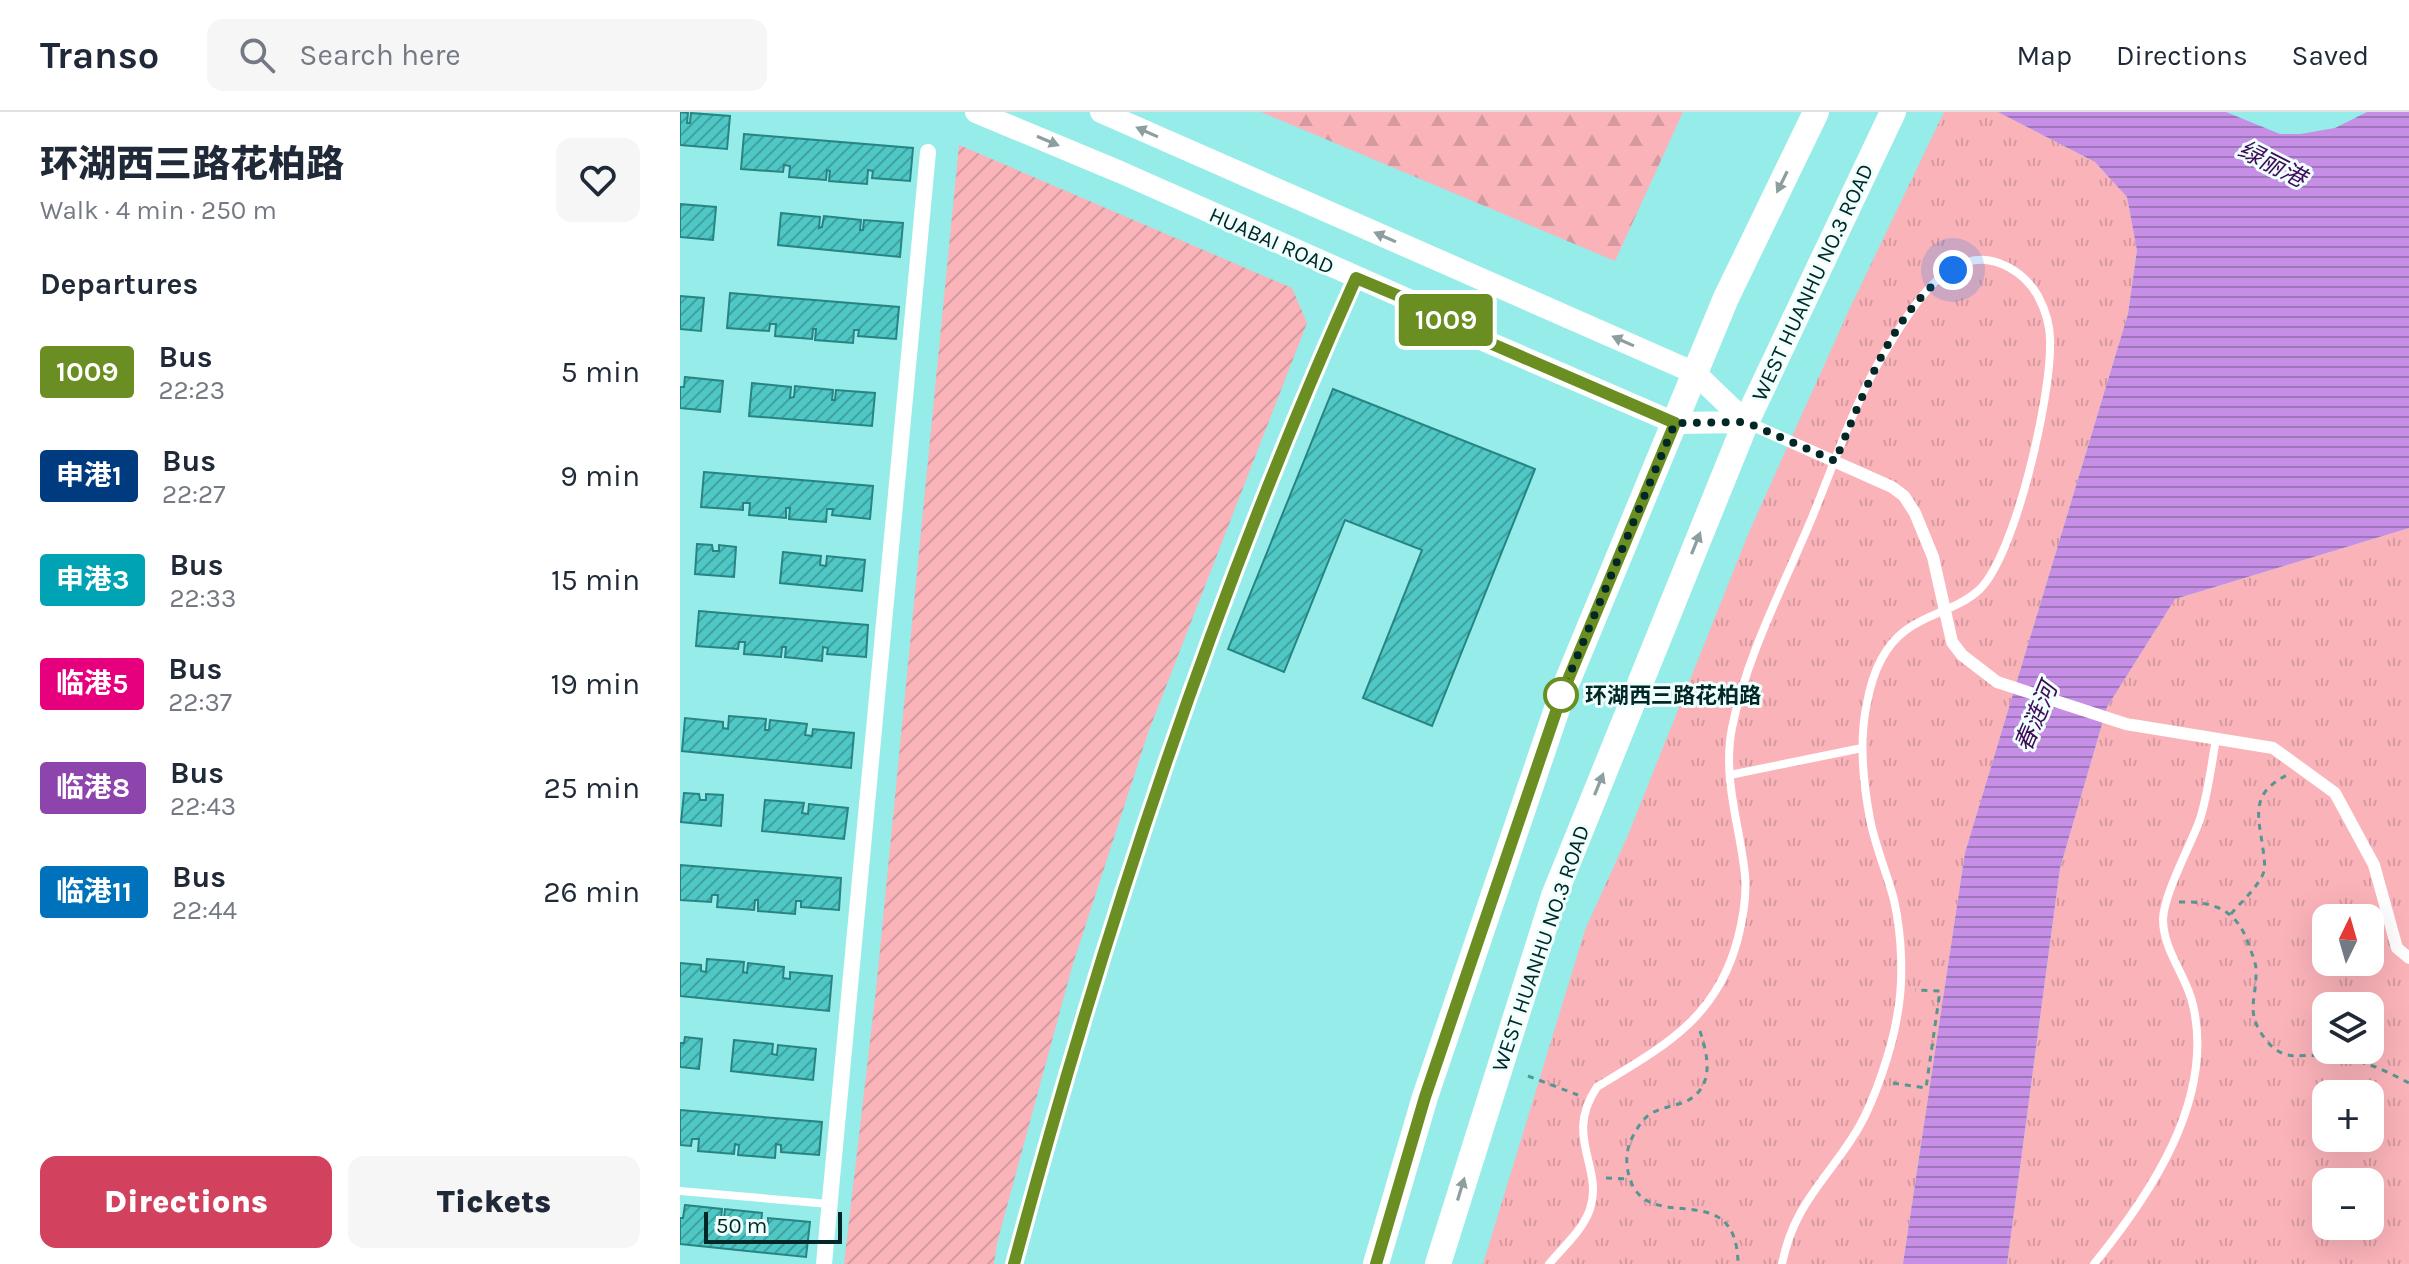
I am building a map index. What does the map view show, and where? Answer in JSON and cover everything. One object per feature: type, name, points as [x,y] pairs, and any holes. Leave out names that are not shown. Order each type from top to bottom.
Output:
[{"type":"main road","name":"HUABAI ROAD","points":[[976,112],[1411,301],[1483,340],[1675,423],[1746,422]]},
{"type":"main road","points":[[1101,112],[1695,373],[1746,422]]},
{"type":"main road","points":[[1376,1264],[1430,1082],[1562,694],[1726,298],[1816,112]]},
{"type":"main road","name":"WEST HUANHU NO.3 ROAD","points":[[1438,1264],[1554,896],[1746,422],[1893,112]]},
{"type":"street","points":[[824,1264],[928,152]]},
{"type":"street","points":[[1015,1264],[1045,1149],[1110,931],[1179,728],[1256,519],[1356,278]]},
{"type":"street","points":[[1746,422],[1892,487],[1904,496],[1915,513],[1933,557],[1952,642],[1962,655],[1997,682],[2126,724],[2273,748],[2335,793],[2374,865],[2397,948],[2409,958]]},
{"type":"lane","points":[[1549,1264],[1590,1210],[1593,1195],[1582,1128],[1589,1099],[1597,1087],[1694,1021],[1710,1002],[1731,965],[1743,920],[1746,881],[1732,806],[1728,748],[1737,705],[1875,368],[1903,321],[1938,279],[1967,261],[1989,261],[2009,267],[2032,285],[2045,310],[2051,344],[2041,423],[2001,559],[1983,586],[1967,600],[1908,628],[1891,644],[1877,667],[1866,705],[1862,748],[1870,819],[1895,905],[1900,961],[1898,1014],[1860,1125],[1804,1203],[1787,1239],[1782,1264]]},
{"type":"lane","points":[[2094,1264],[2133,1216],[2160,1172],[2186,1112],[2195,1071],[2197,1036],[2193,1003],[2166,940],[2163,918],[2200,819],[2216,739]]},
{"type":"lane","points":[[1730,775],[1862,748]]},
{"type":"lane","points":[[680,1191],[829,1204]]},
{"type":"path","points":[[2231,914],[2262,875],[2265,863],[2258,810],[2260,799],[2273,784],[2300,768]]},
{"type":"path","points":[[2167,902],[2198,901],[2231,914],[2247,939],[2256,968],[2251,1009],[2255,1024],[2280,1053],[2294,1057],[2319,1055],[2372,1065],[2409,1083]]},
{"type":"path","points":[[1877,1081],[1926,1088],[1940,991],[1899,989]]},
{"type":"path","points":[[1694,1021],[1707,1052],[1708,1073],[1700,1091],[1687,1101],[1651,1113],[1639,1125],[1628,1144],[1627,1164],[1630,1179],[1639,1194],[1658,1207],[1698,1210],[1717,1215],[1732,1229],[1738,1249],[1738,1264]]},
{"type":"path","points":[[1528,1076],[1589,1099]]},
{"type":"path","points":[[1590,1177],[1630,1179]]},
{"type":"green space","points":[[1261,112],[1683,112],[1615,261]]},
{"type":"green space","points":[[1944,112],[1998,112],[2095,162],[2127,197],[2137,249],[2128,314],[1965,853],[1903,1264],[1483,1264],[1585,930],[1628,835],[1749,532],[1849,310]]},
{"type":"green space","points":[[959,145],[1292,288],[1307,323],[1148,733],[1072,967],[997,1243],[994,1264],[844,1264],[876,990]]},
{"type":"green space","points":[[2409,528],[2409,1264],[2007,1264],[2060,868],[2107,707],[2175,599]]},
{"type":"water","points":[[1998,112],[2226,112],[2280,134],[2300,134],[2335,128],[2367,112],[2409,112],[2409,528],[2175,599],[2107,707],[2060,868],[2007,1264],[1903,1264],[1965,853],[2128,314],[2137,250],[2127,197],[2095,162]]},
{"type":"building","points":[[680,112],[688,113],[687,123],[690,123],[691,113],[730,116],[727,149],[680,145]]},
{"type":"building","points":[[744,134],[913,148],[910,181],[872,178],[873,171],[868,170],[867,184],[829,181],[830,171],[827,170],[826,180],[789,177],[790,166],[784,165],[783,172],[741,169]]},
{"type":"building","points":[[680,204],[716,207],[713,240],[680,237]]},
{"type":"building","points":[[781,213],[820,217],[819,228],[824,216],[861,220],[860,230],[863,230],[864,220],[903,223],[900,257],[778,245]]},
{"type":"building","points":[[730,293],[899,307],[896,339],[858,336],[859,330],[854,330],[853,343],[815,340],[816,329],[813,329],[812,339],[775,336],[776,324],[770,324],[769,331],[727,328]]},
{"type":"building","points":[[680,296],[704,298],[701,331],[680,329]]},
{"type":"building","points":[[685,377],[723,381],[720,412],[680,408],[680,387],[684,387]]},
{"type":"building","points":[[752,383],[791,387],[790,398],[794,397],[795,386],[833,390],[832,400],[835,400],[836,390],[875,393],[872,426],[749,416]]},
{"type":"building","points":[[1333,389],[1535,469],[1432,726],[1363,698],[1422,550],[1345,520],[1284,672],[1228,649]]},
{"type":"building","points":[[704,472],[873,486],[870,519],[832,515],[833,509],[827,509],[826,522],[789,519],[790,508],[786,508],[786,518],[749,515],[750,503],[743,503],[743,510],[701,507]]},
{"type":"building","points":[[697,544],[712,545],[713,551],[719,551],[719,545],[736,547],[734,577],[695,574]]},
{"type":"building","points":[[783,552],[821,556],[820,565],[826,566],[827,556],[865,560],[862,591],[780,583]]},
{"type":"building","points":[[699,611],[868,625],[866,657],[827,654],[828,648],[823,647],[822,661],[785,657],[786,647],[782,647],[781,657],[744,654],[745,642],[739,642],[738,649],[696,646]]},
{"type":"building","points":[[729,716],[766,719],[765,730],[769,730],[770,720],[807,724],[805,735],[812,736],[813,729],[854,733],[851,768],[682,751],[685,718],[723,722],[723,728],[728,729]]},
{"type":"building","points":[[684,793],[699,794],[700,800],[706,800],[706,794],[723,795],[721,826],[681,822]]},
{"type":"building","points":[[765,800],[804,803],[802,813],[808,814],[809,804],[848,808],[844,839],[762,831]]},
{"type":"building","points":[[680,865],[841,878],[839,910],[801,907],[801,901],[796,901],[795,914],[758,911],[758,900],[755,900],[754,910],[717,907],[718,895],[712,895],[711,902],[680,900]]},
{"type":"building","points":[[707,959],[744,962],[743,972],[747,973],[748,963],[784,967],[783,978],[790,979],[790,972],[832,976],[829,1011],[680,996],[680,963],[701,965],[701,971],[706,972]]},
{"type":"building","points":[[685,1037],[702,1039],[699,1069],[680,1067],[680,1043],[684,1043]]},
{"type":"building","points":[[734,1040],[773,1044],[772,1054],[777,1055],[778,1045],[816,1049],[813,1080],[731,1071]]},
{"type":"building","points":[[680,1110],[822,1122],[819,1155],[781,1152],[781,1145],[776,1144],[775,1158],[738,1155],[739,1145],[735,1144],[734,1154],[698,1151],[699,1139],[692,1139],[691,1146],[680,1145]]},
{"type":"building","points":[[685,1205],[722,1209],[721,1219],[724,1219],[725,1209],[762,1213],[761,1224],[768,1225],[768,1218],[810,1222],[806,1257],[680,1244],[680,1218],[683,1218]]},
{"type":"bus line","name":"1009","points":[[1014,1264],[1110,931],[1184,713],[1256,519],[1356,278],[1411,301],[1483,340],[1675,423],[1562,694],[1425,1097],[1376,1264]]},
{"type":"place","name":"环湖西三路花柏路","points":[[1561,695]]},
{"type":"route","points":[[1561,695],[1675,423],[1746,422],[1835,461],[1875,368],[1903,321],[1938,279],[1953,270]]},
{"type":"water label","name":"绿丽港","points":[[2272,164]]},
{"type":"water label","name":"春涟河","points":[[2036,717]]}]
